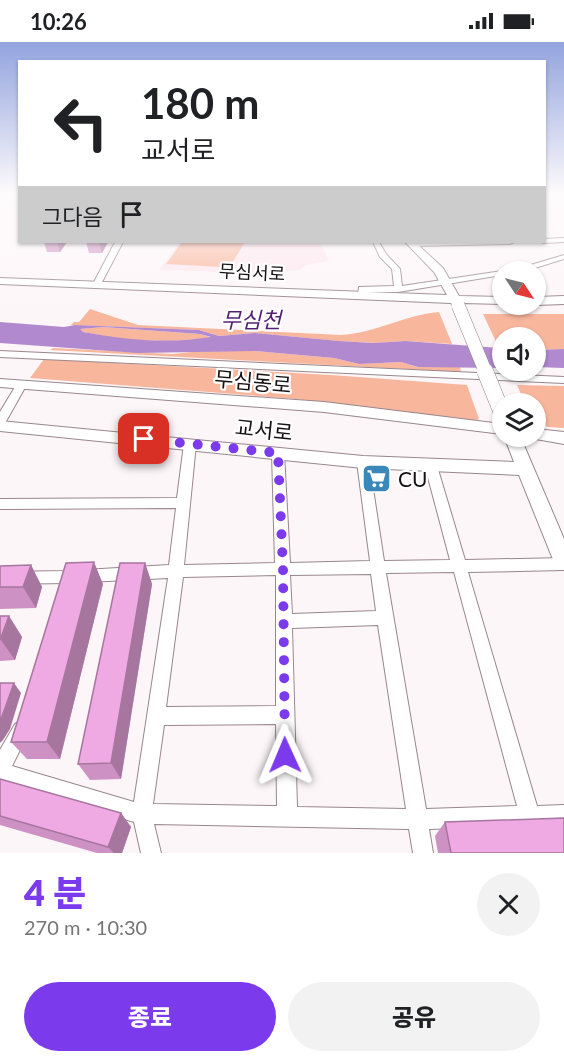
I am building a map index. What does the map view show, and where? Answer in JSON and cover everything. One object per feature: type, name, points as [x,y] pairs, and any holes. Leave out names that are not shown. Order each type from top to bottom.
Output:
[{"type":"street","points":[[546,239],[564,240]]},
{"type":"street","points":[[97,284],[118,243]]},
{"type":"street","points":[[377,243],[383,255],[396,268],[398,290]]},
{"type":"street","points":[[412,243],[439,270],[447,283],[494,393]]},
{"type":"street","points":[[546,262],[564,257]]},
{"type":"street","points":[[362,295],[362,289],[398,290],[492,275]]},
{"type":"street","name":"무심서로","points":[[0,281],[362,295],[457,302],[492,301]]},
{"type":"street","points":[[546,301],[564,300]]},
{"type":"street","points":[[0,354],[564,380]]},
{"type":"street","name":"무심동로","points":[[0,383],[324,407],[492,428]]},
{"type":"street","points":[[0,424],[22,384]]},
{"type":"street","name":"교서로","points":[[0,424],[363,462],[524,469]]},
{"type":"street","points":[[546,435],[564,438]]},
{"type":"street","points":[[151,853],[142,814],[176,571],[190,444]]},
{"type":"street","points":[[0,578],[65,583],[176,571],[564,563],[516,447]]},
{"type":"street","points":[[278,453],[283,569],[287,817]]},
{"type":"street","points":[[363,462],[384,618],[423,853]]},
{"type":"street","points":[[431,466],[530,817]]},
{"type":"street","points":[[0,504],[182,503]]},
{"type":"street","points":[[283,621],[384,618]]},
{"type":"street","points":[[26,711],[20,734],[0,770],[142,814],[418,819],[564,815]]},
{"type":"street","points":[[156,716],[284,715]]},
{"type":"shaded area","points":[[179,243],[320,243],[329,261],[307,265],[299,270],[265,273],[159,270]]},
{"type":"shaded area","points":[[181,243],[244,243],[231,265],[222,267],[166,264]]},
{"type":"shaded area","points":[[90,309],[138,325],[341,335],[354,334],[439,312],[452,344],[338,341],[255,333],[219,336],[199,330],[71,325],[79,322]]},
{"type":"shaded area","points":[[483,314],[564,314],[564,349],[546,350],[546,327],[492,327],[492,333]]},
{"type":"shaded area","points":[[0,322],[64,327],[75,325],[199,330],[219,336],[255,333],[339,341],[373,343],[406,341],[492,347],[492,368],[418,367],[401,362],[359,364],[334,358],[255,351],[138,353],[0,343]],"holes":[[[103,327],[200,334],[211,337],[147,340],[99,335],[83,332],[80,329]]]},
{"type":"shaded area","points":[[103,327],[200,334],[213,338],[173,341],[125,340],[83,332],[79,329]]},
{"type":"shaded area","points":[[53,348],[172,354],[202,351],[255,351],[334,358],[359,364],[401,362],[418,367],[460,367],[461,372],[50,350]]},
{"type":"shaded area","points":[[564,349],[564,368],[546,367],[546,350]]},
{"type":"shaded area","points":[[44,359],[467,385],[479,419],[471,421],[296,399],[30,378]]},
{"type":"shaded area","points":[[517,385],[564,386],[564,428],[546,426],[546,393],[521,393]]},
{"type":"building","points":[[94,562],[47,742],[11,742],[66,563]]},
{"type":"building","points":[[120,563],[145,563],[111,763],[78,764]]},
{"type":"building","points":[[31,565],[23,587],[0,587],[0,566]]},
{"type":"building","points":[[0,616],[9,616],[0,640]]},
{"type":"building","points":[[0,683],[14,683],[0,722]]},
{"type":"building","points":[[0,779],[121,813],[108,847],[0,816]]},
{"type":"building","points":[[564,818],[564,853],[451,853],[445,822]]},
{"type":"place","name":"CU","points":[[377,478]]},
{"type":"route","points":[[144,439],[278,453],[283,569],[285,755]]},
{"type":"water label","name":"무심천","points":[[251,319]]}]
